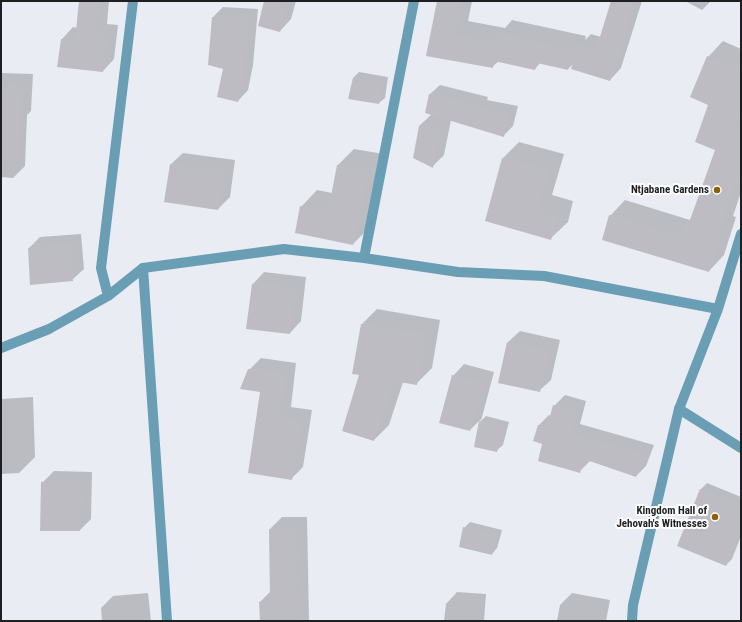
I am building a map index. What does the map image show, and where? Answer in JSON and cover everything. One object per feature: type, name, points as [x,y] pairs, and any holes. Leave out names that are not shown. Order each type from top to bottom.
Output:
[{"type":"street","points":[[108,296],[101,268],[134,1]]},
{"type":"street","points":[[364,258],[414,1]]},
{"type":"street","points":[[632,621],[633,605],[679,410],[718,310],[741,234]]},
{"type":"street","points":[[1,348],[49,329],[108,296],[143,268],[284,249],[364,258],[458,272],[544,276],[718,310]]},
{"type":"street","points":[[143,268],[166,621]]},
{"type":"street","points":[[679,410],[741,448]]},
{"type":"building","points":[[79,1],[99,1],[96,35],[106,36],[103,72],[57,67],[61,39],[75,40]]},
{"type":"building","points":[[264,1],[288,1],[280,32],[258,26]]},
{"type":"building","points":[[437,1],[461,1],[454,36],[495,43],[497,34],[573,51],[568,70],[537,63],[535,70],[494,61],[493,68],[426,56]]},
{"type":"building","points":[[611,1],[635,1],[610,81],[571,69],[578,45],[596,50]]},
{"type":"building","points":[[212,17],[248,19],[244,76],[238,102],[217,97],[223,69],[208,65]]},
{"type":"building","points":[[707,56],[741,70],[741,105],[732,127],[741,131],[741,166],[718,231],[721,232],[709,272],[602,240],[609,215],[682,237],[687,222],[689,223],[715,150],[695,142],[708,105],[690,97]]},
{"type":"building","points":[[353,78],[383,83],[379,104],[348,99]]},
{"type":"building","points":[[1,84],[22,85],[18,161],[1,161]]},
{"type":"building","points":[[429,94],[479,107],[478,109],[508,116],[504,137],[425,113]]},
{"type":"building","points":[[419,126],[440,130],[433,168],[413,158]]},
{"type":"building","points":[[502,158],[548,170],[536,212],[557,217],[551,240],[485,221]]},
{"type":"building","points":[[170,164],[224,171],[218,210],[164,202]]},
{"type":"building","points":[[337,165],[368,171],[353,245],[295,233],[300,206],[328,212]]},
{"type":"building","points":[[70,245],[73,281],[30,285],[28,248]]},
{"type":"building","points":[[252,284],[295,288],[290,334],[246,329]]},
{"type":"building","points":[[361,324],[425,335],[417,385],[393,381],[374,441],[342,431],[359,375],[352,374]]},
{"type":"building","points":[[507,342],[549,352],[540,392],[498,383]]},
{"type":"building","points":[[248,369],[285,374],[279,418],[301,422],[292,480],[248,473],[260,392],[240,389]]},
{"type":"building","points":[[452,375],[483,384],[470,431],[439,423]]},
{"type":"building","points":[[553,405],[576,411],[570,434],[644,455],[636,477],[584,459],[580,473],[538,461],[542,444],[533,441],[538,425],[547,428]]},
{"type":"building","points":[[479,421],[504,428],[497,452],[474,447]]},
{"type":"building","points":[[41,482],[81,483],[80,531],[40,531]]},
{"type":"building","name":"Kingdom Hall of Jehovah's Witnesses","points":[[700,489],[741,505],[741,530],[726,566],[677,546]]},
{"type":"building","points":[[463,527],[497,536],[492,555],[459,547]]},
{"type":"building","points":[[296,528],[298,621],[260,621],[259,602],[270,601],[269,529]]},
{"type":"place","name":"Ntjabane Gardens","points":[[717,190]]},
{"type":"place","name":"Kingdom Hall of Jehovah's Witnesses","points":[[715,517]]}]
